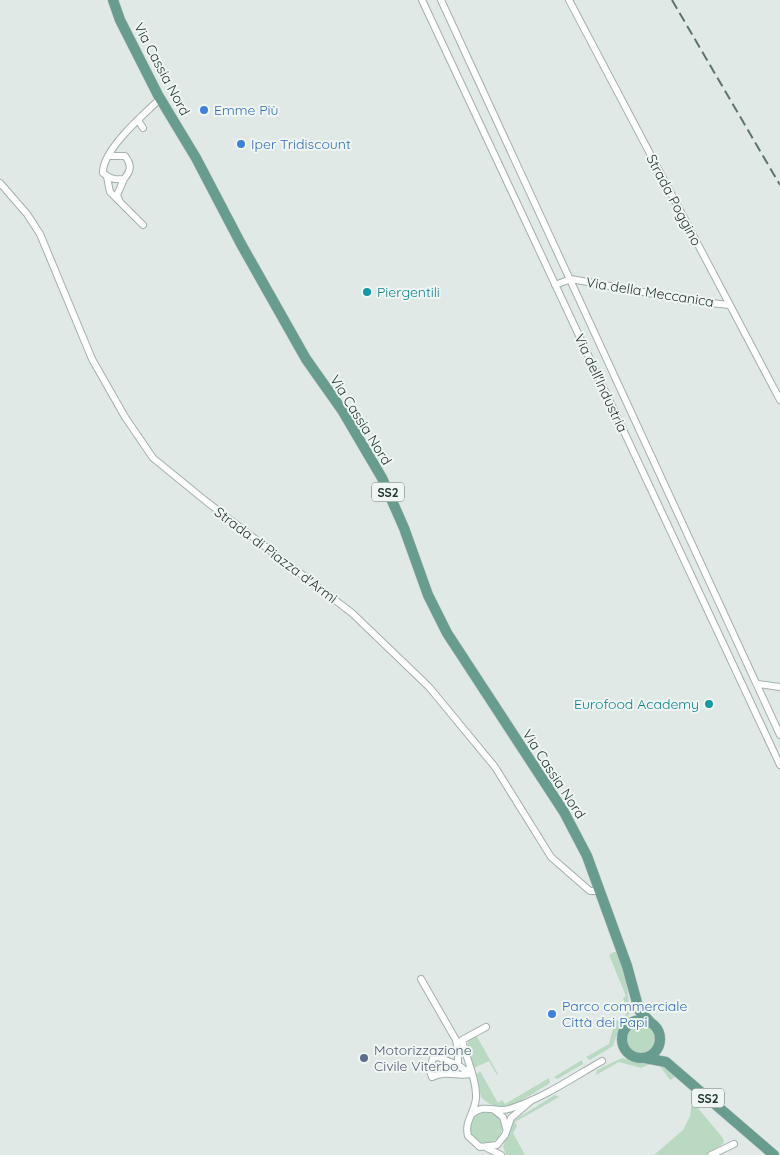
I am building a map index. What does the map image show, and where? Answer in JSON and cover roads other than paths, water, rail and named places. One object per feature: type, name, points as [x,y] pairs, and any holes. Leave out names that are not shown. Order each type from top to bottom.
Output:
[{"type":"main road","name":"Via Cassia Nord","points":[[113,0],[120,20],[160,99],[196,158],[306,359],[342,410],[382,478],[404,528],[428,595],[444,626],[503,721],[564,812],[587,856],[627,966],[639,1010],[650,1023]]},
{"type":"main road","name":"Via Cassia Nord","points":[[628,1025],[634,995]]},
{"type":"main road","points":[[628,1025],[639,1020],[650,1023]]},
{"type":"main road","name":"SS2","points":[[650,1023],[658,1032],[666,1062]]},
{"type":"main road","name":"SS2","points":[[628,1025],[622,1035],[623,1047],[631,1056],[666,1062],[774,1155]]},
{"type":"main road","points":[[645,1058],[655,1051],[660,1040]]},
{"type":"street","name":"Via dell'Industria","points":[[422,0],[780,765]]},
{"type":"street","name":"Via dell'Industria","points":[[441,0],[780,734]]},
{"type":"street","name":"Strada Poggino","points":[[568,0],[780,400]]},
{"type":"street","points":[[124,179],[114,180],[108,177],[103,173],[103,165],[108,156],[138,120],[160,99]]},
{"type":"street","points":[[138,120],[143,128]]},
{"type":"street","points":[[108,156],[125,156],[129,162],[130,168],[117,195],[119,201]]},
{"type":"street","points":[[108,177],[110,192],[143,225]]},
{"type":"street","name":"Strada di Piazza d'Armi","points":[[0,183],[27,214],[40,234],[92,359],[125,417],[153,458],[207,502],[352,613],[428,687],[495,767],[551,857],[590,891],[599,891]]},
{"type":"street","points":[[555,285],[571,279]]},
{"type":"street","name":"Via della Meccanica","points":[[571,279],[692,301],[729,305]]},
{"type":"street","points":[[758,684],[780,687]]},
{"type":"street","points":[[421,979],[456,1040],[458,1065]]},
{"type":"street","points":[[486,1026],[462,1040],[476,1094],[490,1109],[503,1117],[506,1129]]},
{"type":"street","points":[[436,1057],[458,1065],[470,1074],[445,1072],[432,1077],[430,1063],[436,1057]]},
{"type":"street","points":[[471,1114],[481,1109],[506,1110],[532,1100],[602,1061]]},
{"type":"street","points":[[476,1094],[466,1125],[468,1136],[475,1144],[502,1155],[502,1140],[510,1118],[532,1100]]},
{"type":"street","points":[[486,1148],[502,1140]]},
{"type":"street","points":[[711,1155],[734,1144]]},
{"type":"railway","points":[[672,0],[780,185]]},
{"type":"place","name":"Emme Più","points":[[204,110]]},
{"type":"place","name":"Iper Tridiscount","points":[[241,144]]},
{"type":"place","name":"Piergentili","points":[[367,292]]},
{"type":"place","name":"Eurofood Academy","points":[[709,704]]},
{"type":"place","name":"Parco commerciale Città dei Papi","points":[[552,1014]]},
{"type":"place","name":"Motorizzazione Civile Viterbo","points":[[364,1058]]}]
